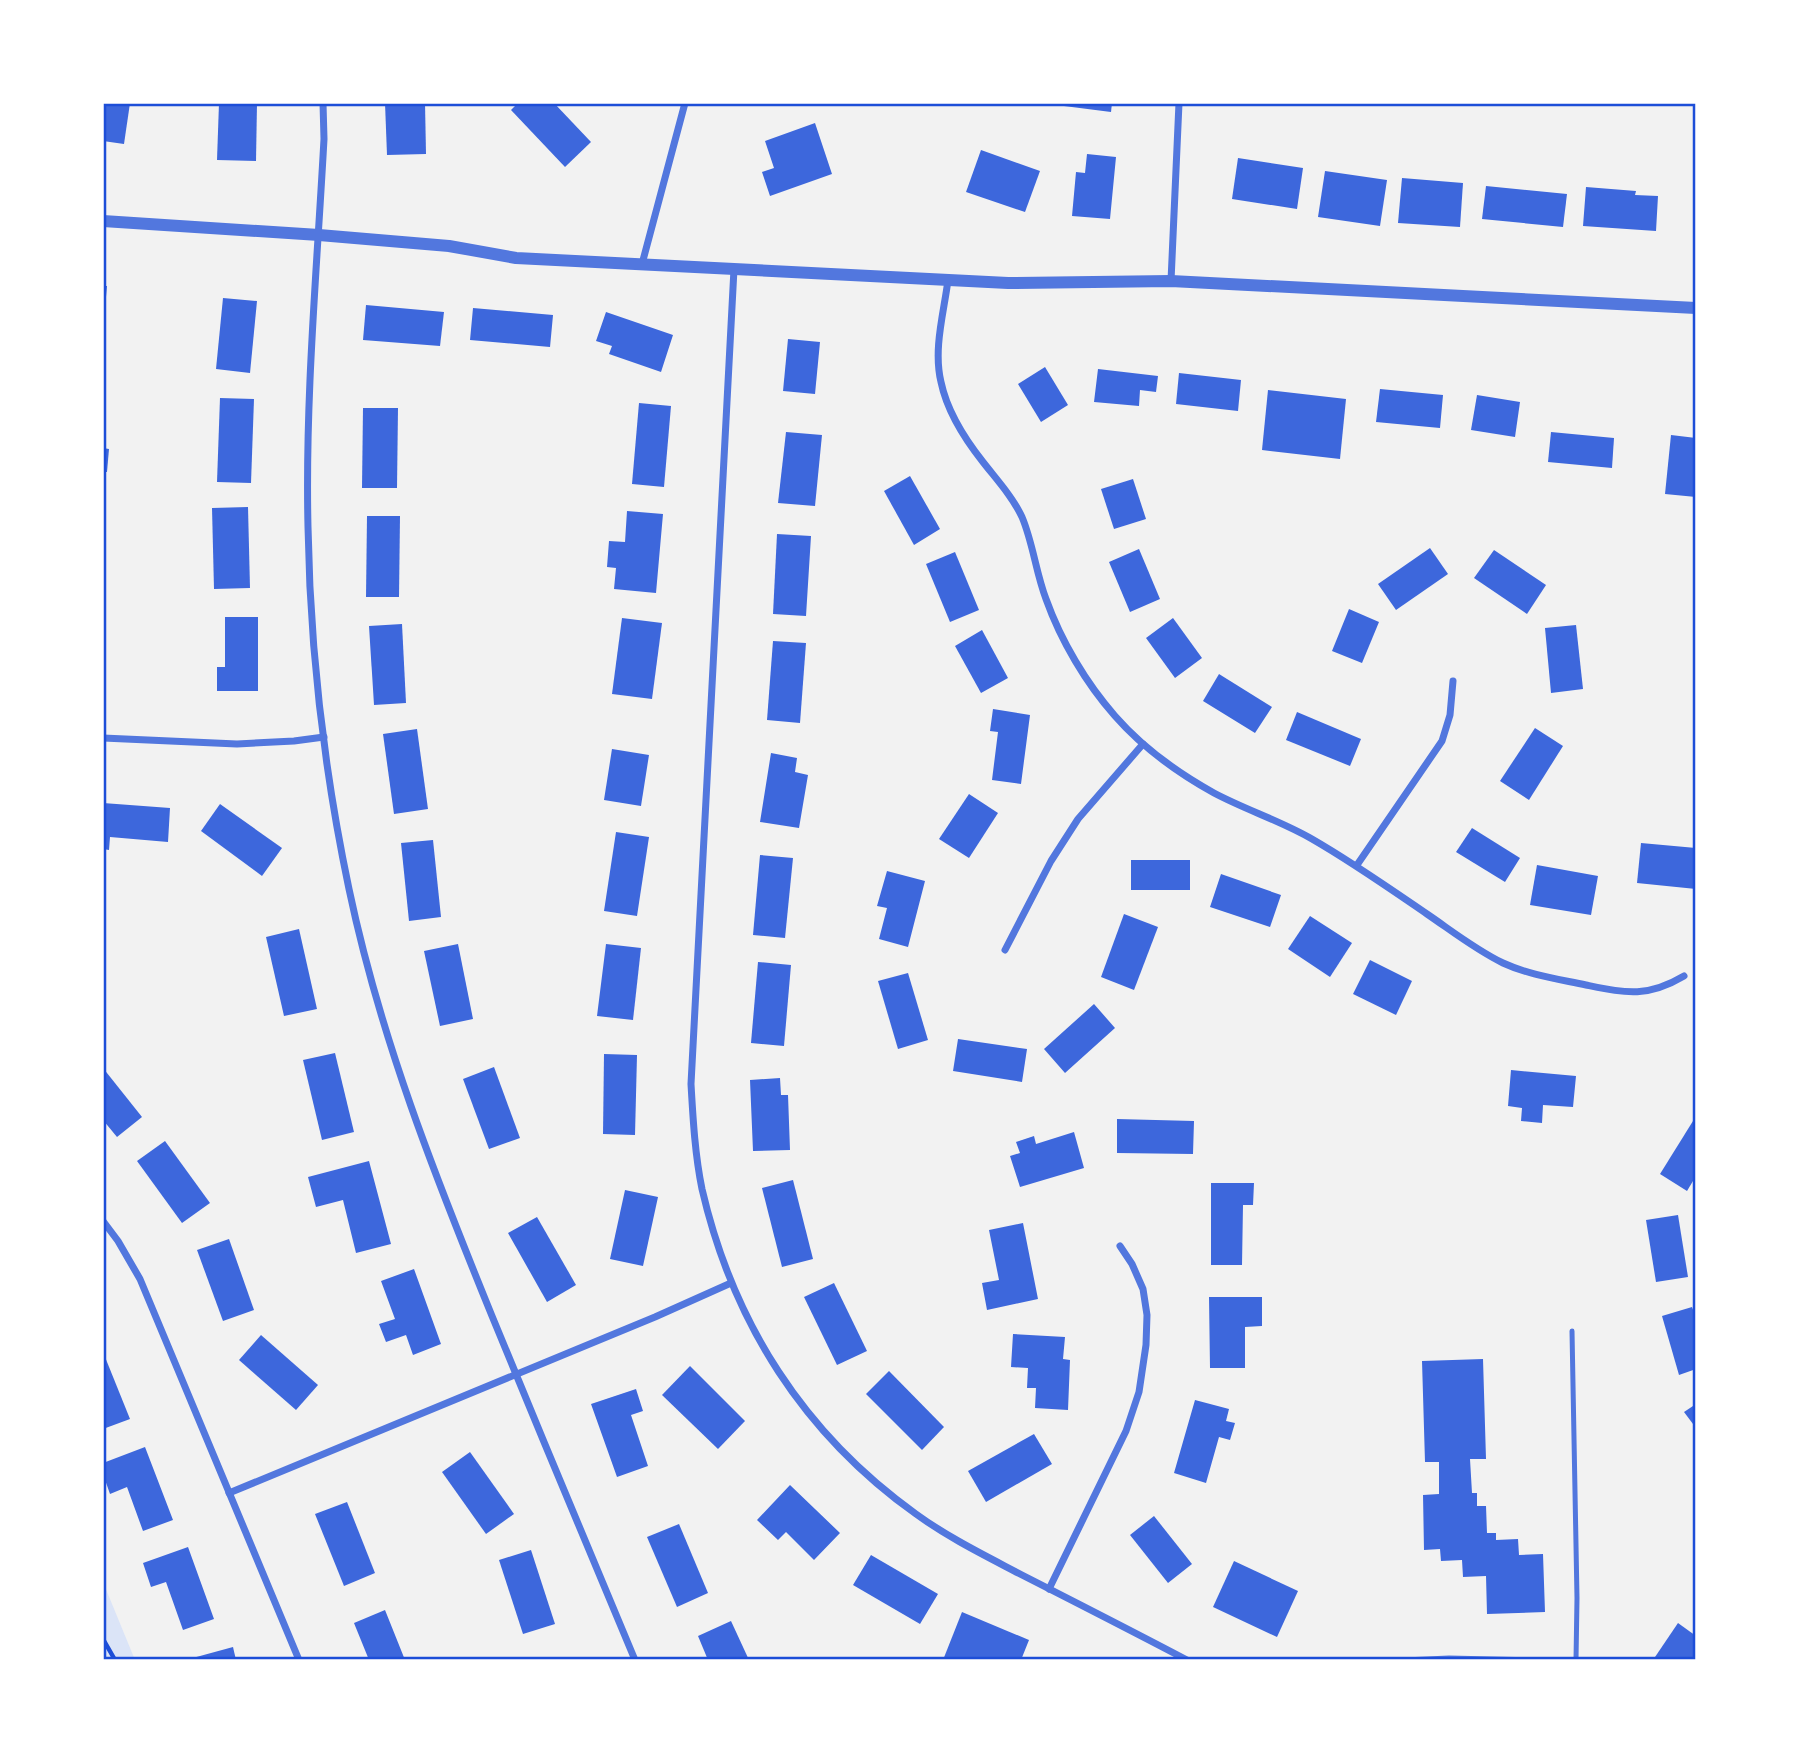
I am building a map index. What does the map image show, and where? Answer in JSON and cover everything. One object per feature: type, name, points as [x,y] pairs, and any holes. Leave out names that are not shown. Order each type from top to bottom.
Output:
[{"type":"street","points":[[323,103],[324,139],[310,388],[307,524],[311,613],[324,737],[347,878],[374,994],[407,1099],[516,1374],[635,1660]]},
{"type":"street","points":[[642,264],[685,103]]},
{"type":"street","points":[[1171,282],[1178,103]]},
{"type":"street","points":[[103,221],[449,246],[516,258],[1008,283],[1171,282],[1696,308]]},
{"type":"street","points":[[734,269],[691,1084],[694,1135],[702,1187],[716,1242],[742,1309],[768,1357],[797,1400],[860,1469],[916,1515],[962,1543],[1187,1660]]},
{"type":"street","points":[[948,280],[938,353],[940,379],[947,405],[966,439],[1008,492],[1023,519],[1045,598],[1063,639],[1081,670],[1115,716],[1143,744],[1177,771],[1215,793],[1308,836],[1357,865],[1475,947],[1505,964],[1538,975],[1627,993],[1650,991],[1684,976]]},
{"type":"street","points":[[1357,865],[1442,741],[1450,715],[1453,681]]},
{"type":"street","points":[[103,738],[237,744],[324,737]]},
{"type":"street","points":[[1005,950],[1051,861],[1078,818],[1143,744]]},
{"type":"street","points":[[103,1221],[140,1279],[299,1660]]},
{"type":"street","points":[[1049,1589],[1126,1431],[1139,1392],[1146,1345],[1147,1315],[1143,1289],[1120,1246]]},
{"type":"street","points":[[229,1493],[731,1283]]},
{"type":"lane","points":[[1572,1331],[1576,1660]]},
{"type":"lane","points":[[1404,1660],[1540,1660]]},
{"type":"path","points":[[103,1639],[115,1660]]},
{"type":"shaded area","points":[[103,1582],[135,1660],[103,1660]]},
{"type":"building","points":[[103,103],[130,103],[124,144],[103,141]]},
{"type":"building","points":[[219,103],[257,103],[256,161],[217,160]]},
{"type":"building","points":[[385,103],[425,103],[426,154],[387,155]]},
{"type":"building","points":[[518,103],[554,103],[591,142],[565,167],[511,110]]},
{"type":"building","points":[[1064,103],[1112,103],[1111,112],[1064,106]]},
{"type":"building","points":[[815,123],[832,174],[770,196],[762,172],[774,168],[765,141]]},
{"type":"building","points":[[981,150],[1040,171],[1025,212],[966,192]]},
{"type":"building","points":[[1087,154],[1116,157],[1110,219],[1072,216],[1076,172],[1085,173]]},
{"type":"building","points":[[1238,158],[1303,168],[1297,209],[1232,199]]},
{"type":"building","points":[[1325,171],[1387,180],[1380,226],[1318,217]]},
{"type":"building","points":[[1402,178],[1463,183],[1460,227],[1398,223]]},
{"type":"building","points":[[1486,186],[1567,194],[1563,227],[1482,219]]},
{"type":"building","points":[[1586,187],[1636,191],[1635,195],[1658,196],[1656,231],[1583,226]]},
{"type":"building","points":[[103,286],[107,286],[105,308],[103,308]]},
{"type":"building","points":[[223,298],[257,301],[250,373],[216,369]]},
{"type":"building","points":[[366,305],[444,312],[440,346],[363,340]]},
{"type":"building","points":[[473,308],[553,315],[550,347],[470,340]]},
{"type":"building","points":[[606,312],[673,335],[661,372],[609,354],[612,346],[596,341]]},
{"type":"building","points":[[788,339],[820,342],[815,394],[783,391]]},
{"type":"building","points":[[1045,367],[1068,405],[1041,422],[1018,384]]},
{"type":"building","points":[[1098,369],[1158,376],[1156,392],[1140,390],[1139,406],[1094,402]]},
{"type":"building","points":[[1179,373],[1241,380],[1238,411],[1176,404]]},
{"type":"building","points":[[1380,389],[1443,395],[1440,428],[1376,422]]},
{"type":"building","points":[[1268,390],[1346,399],[1340,459],[1262,450]]},
{"type":"building","points":[[1477,395],[1520,402],[1515,437],[1471,430]]},
{"type":"building","points":[[220,398],[254,399],[251,483],[217,482]]},
{"type":"building","points":[[639,403],[671,406],[664,487],[632,484]]},
{"type":"building","points":[[363,408],[398,408],[397,488],[362,488]]},
{"type":"building","points":[[786,432],[822,435],[815,506],[778,503]]},
{"type":"building","points":[[1551,432],[1614,438],[1612,468],[1548,462]]},
{"type":"building","points":[[1671,435],[1696,438],[1696,497],[1665,494]]},
{"type":"building","points":[[103,448],[109,449],[107,472],[103,472]]},
{"type":"building","points":[[910,476],[940,529],[914,545],[884,491]]},
{"type":"building","points":[[1133,479],[1146,519],[1114,529],[1101,489]]},
{"type":"building","points":[[248,507],[250,588],[214,589],[212,508]]},
{"type":"building","points":[[627,511],[663,514],[656,593],[614,589],[616,568],[607,567],[609,541],[625,542]]},
{"type":"building","points":[[367,516],[400,516],[399,597],[366,597]]},
{"type":"building","points":[[777,534],[811,536],[806,616],[773,614]]},
{"type":"building","points":[[1430,548],[1448,574],[1396,610],[1378,584]]},
{"type":"building","points":[[1139,549],[1160,599],[1130,612],[1109,562]]},
{"type":"building","points":[[1494,550],[1546,585],[1527,614],[1474,578]]},
{"type":"building","points":[[955,552],[979,610],[950,622],[926,564]]},
{"type":"building","points":[[1349,609],[1379,622],[1362,663],[1332,651]]},
{"type":"building","points":[[225,617],[258,617],[258,691],[217,691],[217,667],[225,667]]},
{"type":"building","points":[[622,618],[662,623],[652,699],[612,694]]},
{"type":"building","points":[[1173,618],[1202,658],[1175,678],[1146,638]]},
{"type":"building","points":[[402,624],[406,703],[374,705],[369,626]]},
{"type":"building","points":[[1576,625],[1583,689],[1551,693],[1545,628]]},
{"type":"building","points":[[982,630],[1008,678],[981,693],[955,646]]},
{"type":"building","points":[[773,641],[806,643],[800,723],[767,720]]},
{"type":"building","points":[[1219,674],[1272,707],[1255,733],[1203,701]]},
{"type":"building","points":[[993,709],[1030,715],[1021,784],[992,780],[998,732],[990,731]]},
{"type":"building","points":[[1297,712],[1361,739],[1350,766],[1286,740]]},
{"type":"building","points":[[1535,728],[1563,746],[1529,800],[1500,781]]},
{"type":"building","points":[[417,729],[428,809],[394,814],[383,734]]},
{"type":"building","points":[[612,749],[649,755],[641,806],[604,800]]},
{"type":"building","points":[[771,753],[797,758],[795,772],[808,775],[799,828],[760,822]]},
{"type":"building","points":[[969,794],[998,813],[969,858],[939,839]]},
{"type":"building","points":[[103,803],[170,808],[168,842],[110,837],[109,850],[103,849]]},
{"type":"building","points":[[220,804],[282,848],[262,876],[201,831]]},
{"type":"building","points":[[1472,828],[1520,858],[1505,882],[1456,852]]},
{"type":"building","points":[[616,832],[649,837],[637,916],[604,911]]},
{"type":"building","points":[[433,840],[441,917],[409,921],[401,843]]},
{"type":"building","points":[[1641,843],[1696,848],[1696,889],[1637,883]]},
{"type":"building","points":[[760,855],[793,858],[785,938],[753,935]]},
{"type":"building","points":[[1131,860],[1190,860],[1190,890],[1131,890]]},
{"type":"building","points":[[1537,865],[1598,876],[1591,915],[1530,905]]},
{"type":"building","points":[[887,871],[925,881],[908,947],[879,939],[887,908],[877,906]]},
{"type":"building","points":[[1221,874],[1281,895],[1270,927],[1210,907]]},
{"type":"building","points":[[1124,914],[1158,927],[1134,990],[1101,977]]},
{"type":"building","points":[[1310,916],[1352,943],[1330,977],[1288,949]]},
{"type":"building","points":[[299,929],[317,1009],[284,1016],[266,937]]},
{"type":"building","points":[[458,944],[473,1019],[440,1026],[424,951]]},
{"type":"building","points":[[606,944],[641,948],[633,1020],[597,1016]]},
{"type":"building","points":[[1370,960],[1412,981],[1396,1015],[1353,994]]},
{"type":"building","points":[[758,962],[791,965],[784,1046],[751,1043]]},
{"type":"building","points":[[908,973],[928,1040],[898,1049],[878,981]]},
{"type":"building","points":[[1094,1004],[1115,1028],[1065,1073],[1044,1049]]},
{"type":"building","points":[[958,1039],[1027,1049],[1022,1082],[953,1071]]},
{"type":"building","points":[[335,1053],[354,1132],[322,1140],[303,1060]]},
{"type":"building","points":[[604,1054],[637,1055],[635,1135],[603,1134]]},
{"type":"building","points":[[494,1067],[520,1138],[489,1149],[463,1079]]},
{"type":"building","points":[[103,1068],[142,1117],[117,1137],[103,1120]]},
{"type":"building","points":[[1511,1070],[1576,1076],[1573,1107],[1543,1105],[1542,1123],[1521,1121],[1522,1108],[1508,1106]]},
{"type":"building","points":[[780,1078],[781,1095],[788,1095],[790,1150],[753,1151],[750,1080]]},
{"type":"building","points":[[1117,1119],[1194,1121],[1193,1154],[1117,1153]]},
{"type":"building","points":[[1693,1121],[1696,1123],[1696,1176],[1687,1191],[1660,1174]]},
{"type":"building","points":[[1074,1132],[1084,1168],[1020,1187],[1010,1156],[1020,1153],[1016,1142],[1034,1136],[1036,1144]]},
{"type":"building","points":[[165,1141],[210,1203],[182,1223],[137,1161]]},
{"type":"building","points":[[369,1161],[391,1244],[356,1253],[343,1200],[316,1207],[308,1177]]},
{"type":"building","points":[[793,1180],[813,1259],[782,1267],[762,1188]]},
{"type":"building","points":[[1211,1183],[1254,1183],[1253,1205],[1243,1205],[1242,1265],[1211,1265]]},
{"type":"building","points":[[625,1190],[658,1197],[643,1266],[610,1259]]},
{"type":"building","points":[[1678,1215],[1688,1277],[1656,1282],[1646,1220]]},
{"type":"building","points":[[537,1217],[576,1285],[547,1302],[508,1233]]},
{"type":"building","points":[[1023,1223],[1038,1299],[987,1310],[982,1283],[999,1280],[989,1230]]},
{"type":"building","points":[[229,1239],[254,1310],[223,1321],[197,1250]]},
{"type":"building","points":[[414,1269],[441,1344],[413,1355],[406,1335],[386,1342],[379,1324],[395,1319],[381,1281]]},
{"type":"building","points":[[834,1283],[867,1351],[837,1365],[804,1297]]},
{"type":"building","points":[[1209,1297],[1262,1297],[1262,1326],[1245,1327],[1245,1368],[1210,1368]]},
{"type":"building","points":[[1692,1307],[1696,1318],[1696,1369],[1679,1375],[1662,1316]]},
{"type":"building","points":[[1013,1334],[1065,1337],[1063,1359],[1070,1360],[1068,1410],[1035,1408],[1036,1388],[1027,1388],[1028,1368],[1011,1367]]},
{"type":"building","points":[[261,1335],[318,1385],[296,1410],[239,1360]]},
{"type":"building","points":[[103,1352],[130,1419],[103,1429]]},
{"type":"building","points":[[1483,1359],[1486,1459],[1470,1459],[1472,1493],[1477,1493],[1477,1506],[1486,1506],[1487,1533],[1496,1533],[1496,1540],[1518,1539],[1519,1555],[1543,1554],[1545,1612],[1487,1614],[1486,1576],[1463,1577],[1462,1560],[1441,1561],[1440,1549],[1424,1550],[1423,1495],[1439,1494],[1439,1462],[1425,1462],[1422,1361]]},
{"type":"building","points":[[690,1366],[745,1421],[718,1449],[662,1395]]},
{"type":"building","points":[[889,1371],[944,1427],[922,1450],[866,1394]]},
{"type":"building","points":[[636,1389],[643,1411],[631,1415],[648,1466],[617,1477],[591,1404]]},
{"type":"building","points":[[1195,1400],[1229,1409],[1226,1421],[1235,1423],[1230,1440],[1219,1437],[1206,1483],[1174,1473]]},
{"type":"building","points":[[1696,1404],[1696,1428],[1684,1412]]},
{"type":"building","points":[[1034,1434],[1052,1464],[986,1502],[968,1471]]},
{"type":"building","points":[[145,1447],[173,1520],[143,1531],[127,1487],[110,1494],[103,1474],[103,1463]]},
{"type":"building","points":[[470,1452],[514,1514],[486,1534],[442,1472]]},
{"type":"building","points":[[790,1485],[840,1533],[814,1560],[786,1532],[778,1540],[757,1520]]},
{"type":"building","points":[[347,1502],[375,1573],[344,1586],[315,1514]]},
{"type":"building","points":[[1154,1516],[1192,1564],[1168,1583],[1130,1535]]},
{"type":"building","points":[[679,1524],[708,1593],[677,1607],[647,1537]]},
{"type":"building","points":[[188,1547],[214,1619],[183,1630],[166,1582],[151,1587],[143,1563]]},
{"type":"building","points":[[531,1550],[555,1624],[523,1634],[499,1560]]},
{"type":"building","points":[[871,1555],[938,1594],[920,1624],[853,1585]]},
{"type":"building","points":[[1234,1561],[1298,1591],[1277,1637],[1213,1607]]},
{"type":"building","points":[[385,1610],[405,1660],[369,1660],[354,1623]]},
{"type":"building","points":[[962,1612],[1029,1640],[1021,1660],[943,1660]]},
{"type":"building","points":[[731,1621],[749,1660],[708,1660],[698,1636]]},
{"type":"building","points":[[1678,1623],[1696,1636],[1696,1660],[1653,1660]]},
{"type":"building","points":[[233,1647],[236,1660],[189,1660],[189,1659]]}]
